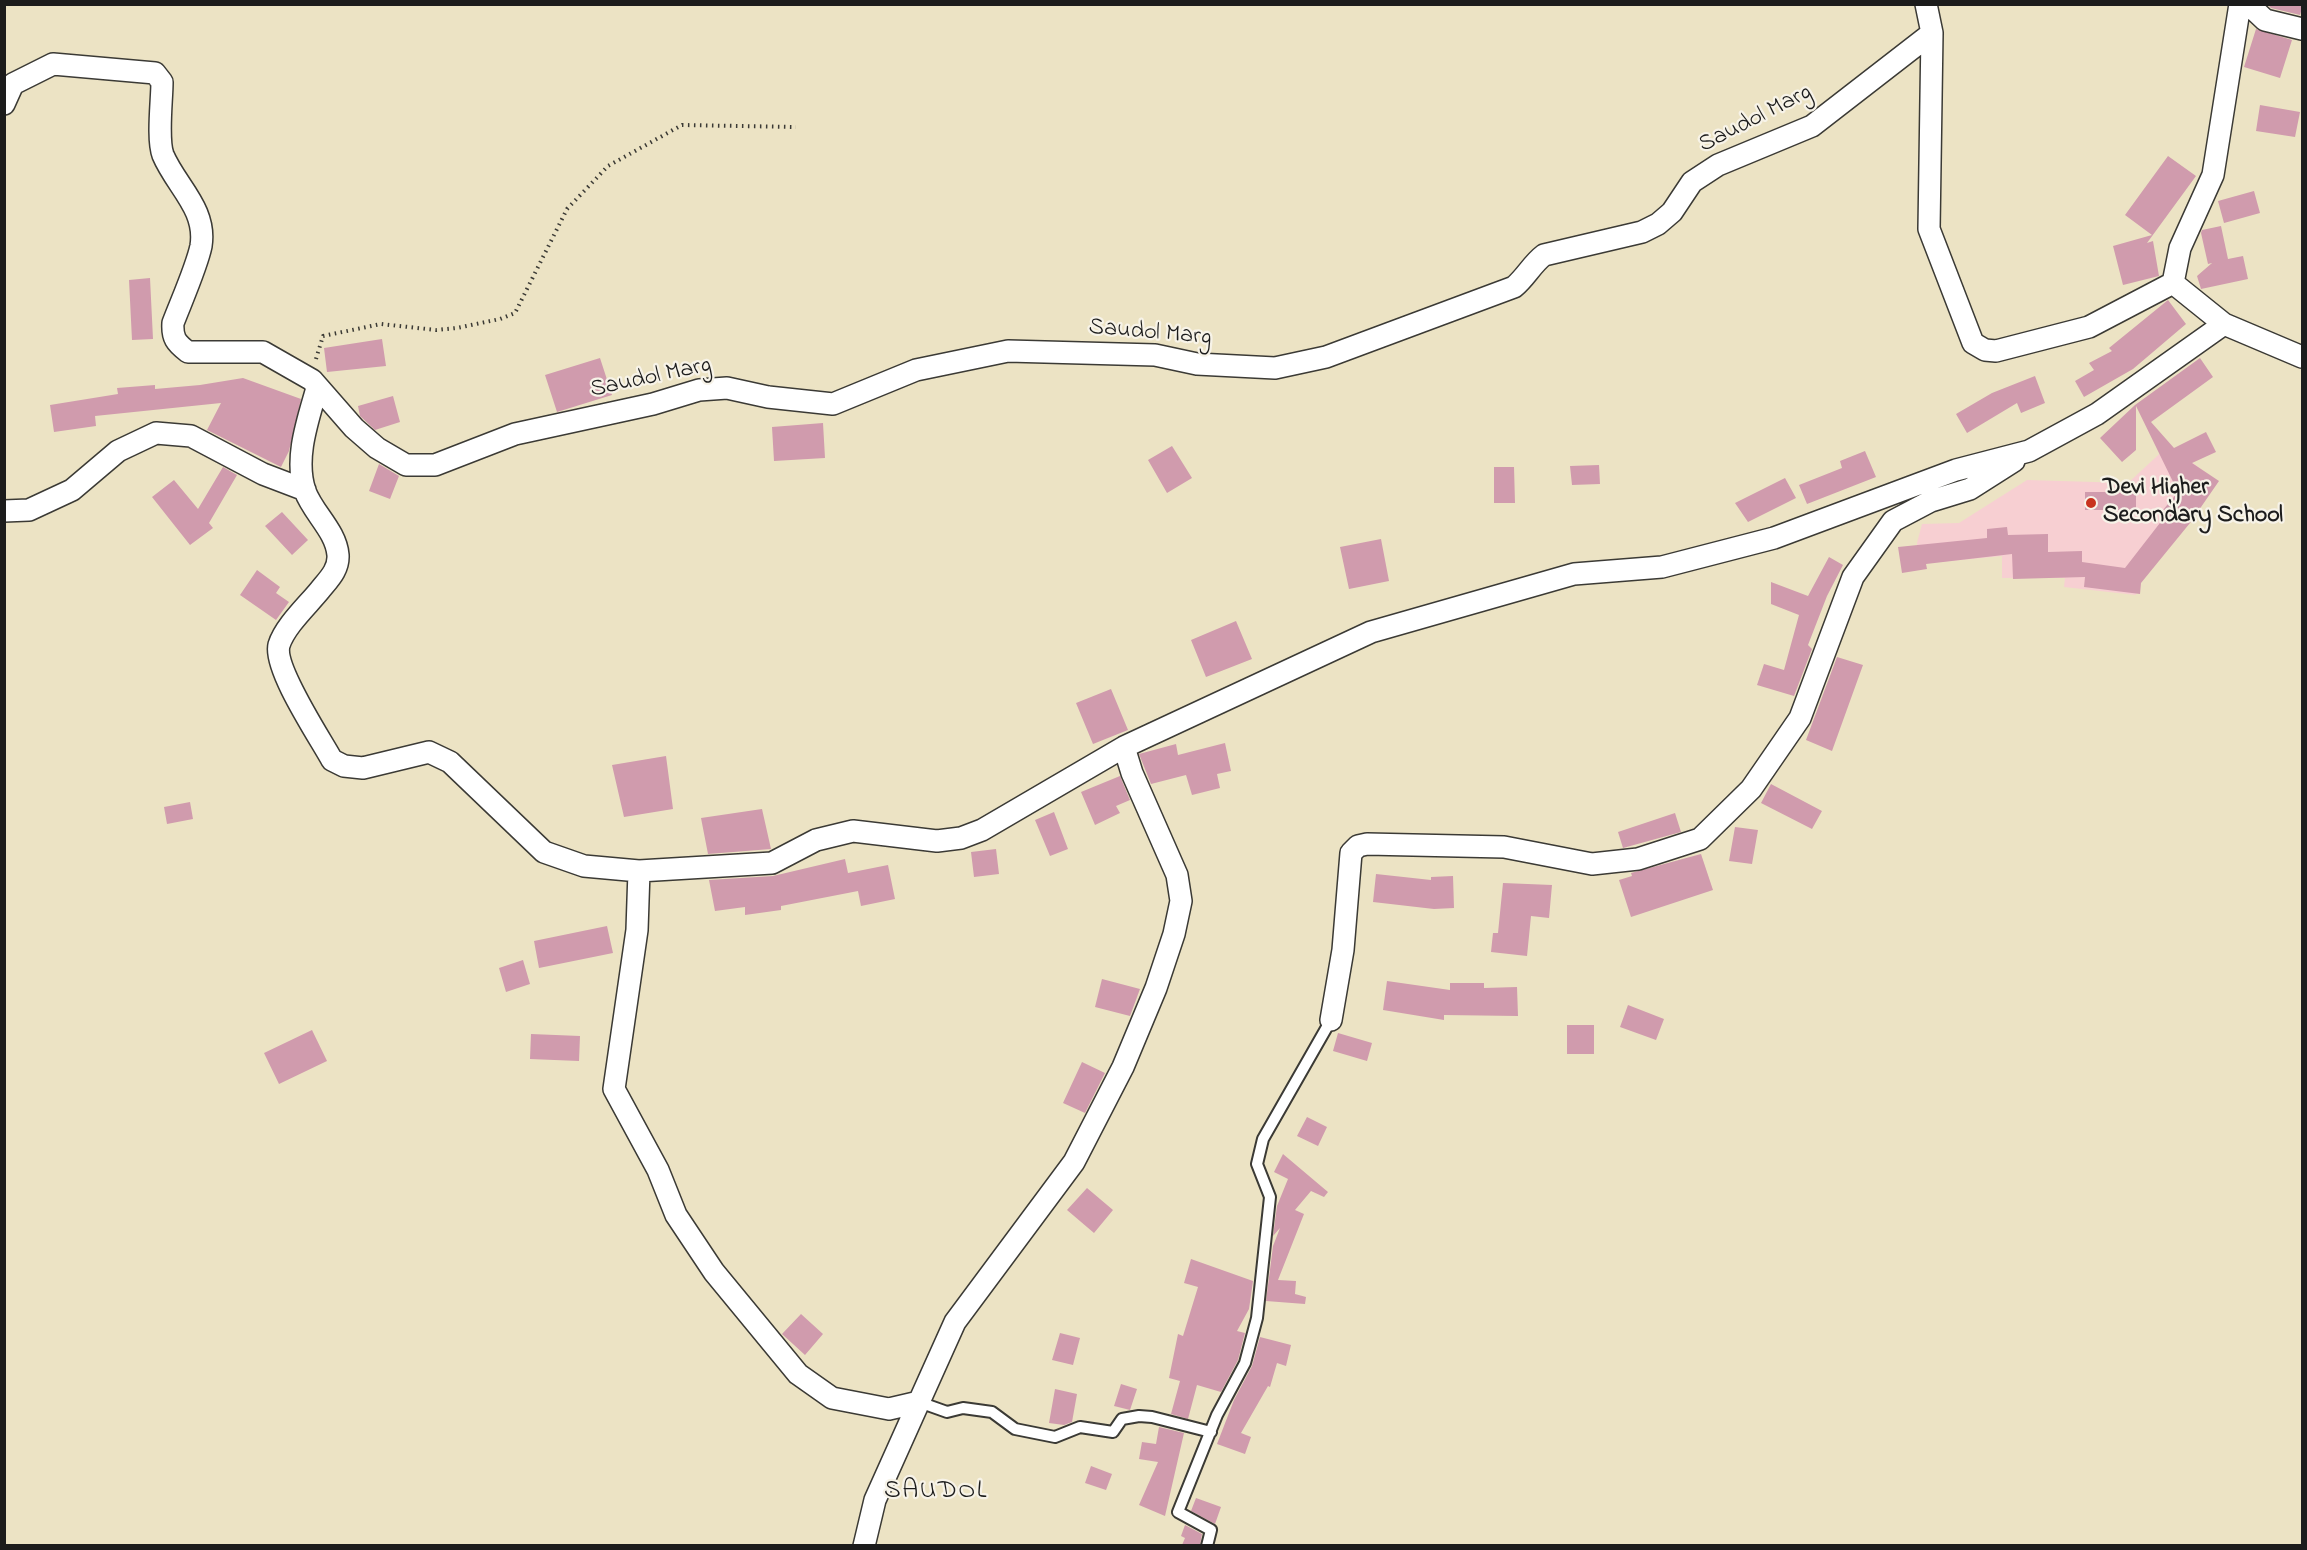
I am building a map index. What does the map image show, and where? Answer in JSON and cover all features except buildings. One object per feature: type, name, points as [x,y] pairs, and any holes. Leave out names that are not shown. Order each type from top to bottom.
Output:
[{"type":"street","points":[[1926,4],[1932,33],[1929,229],[1973,343],[1985,350],[1996,351],[2089,327],[2173,283]]},
{"type":"street","points":[[2173,283],[2180,248],[2213,175],[2240,4]]},
{"type":"street","points":[[2248,4],[2265,20],[2302,28]]},
{"type":"street","name":"Saudol Marg","points":[[4,104],[13,84],[53,64],[155,73],[162,82],[162,152],[179,184],[197,210],[201,232],[201,246],[173,323],[172,336],[188,352],[263,352],[314,384],[377,448],[406,465],[435,465],[515,434],[653,404],[699,390],[727,388],[768,397],[833,404],[916,370],[1008,351],[1155,355],[1197,364],[1275,368],[1326,357],[1514,287],[1528,275],[1534,262],[1544,255],[1642,232],[1658,224],[1672,212],[1692,182],[1718,165],[1812,126],[1932,33]]},
{"type":"street","points":[[2173,283],[2224,324],[2302,357]]},
{"type":"street","points":[[1330,1020],[1343,950],[1351,854],[1358,846],[1367,843],[1504,848],[1592,864],[1638,859],[1700,839],[1751,789],[1800,718],[1853,577],[1893,521],[1931,501],[1970,489],[2030,451],[2097,414],[2224,324]]},
{"type":"street","points":[[314,384],[302,443],[305,490],[336,544],[337,563],[336,570],[290,627],[279,646],[279,657],[286,678],[332,760],[345,766],[363,768],[429,752],[450,762],[543,852],[584,866],[639,871],[772,863],[816,840],[853,831],[937,841],[961,838],[982,830],[1124,747],[1371,632],[1574,574],[1662,567],[1774,538],[1956,470],[2030,451]]},
{"type":"street","points":[[4,511],[29,510],[72,490],[118,451],[156,433],[191,436],[263,474],[305,490]]},
{"type":"street","points":[[864,1545],[875,1500],[955,1322],[1074,1162],[1123,1067],[1156,988],[1174,934],[1181,901],[1177,875],[1132,773],[1124,747]]},
{"type":"street","points":[[639,871],[637,930],[614,1089],[658,1170],[676,1215],[714,1272],[798,1374],[832,1398],[889,1409],[920,1402]]},
{"type":"lane","points":[[1207,1545],[1211,1530],[1178,1512],[1211,1432],[1245,1363],[1257,1318],[1270,1197],[1257,1164],[1263,1139],[1294,1089],[1330,1020]]},
{"type":"lane","points":[[920,1402],[947,1412],[963,1408],[992,1412],[1015,1429],[1055,1437],[1080,1426],[1113,1432],[1122,1419],[1139,1416],[1211,1432]]},
{"type":"path","points":[[314,384],[323,336],[381,324],[436,330],[457,328],[500,319],[515,313],[567,209],[608,166],[682,125],[796,127]]},
{"type":"shaded area","name":"Devi Higher Secondary School","points":[[2169,445],[2210,476],[2141,562],[2136,595],[2064,587],[2065,578],[2002,578],[2002,556],[1918,564],[1917,543],[1922,524],[1959,523],[2027,480],[2128,483]]},
{"type":"place","name":"Devi Higher Secondary School","points":[[2091,503]]},
{"type":"district","name":"SAUDOL","points":[[936,1493]]}]
